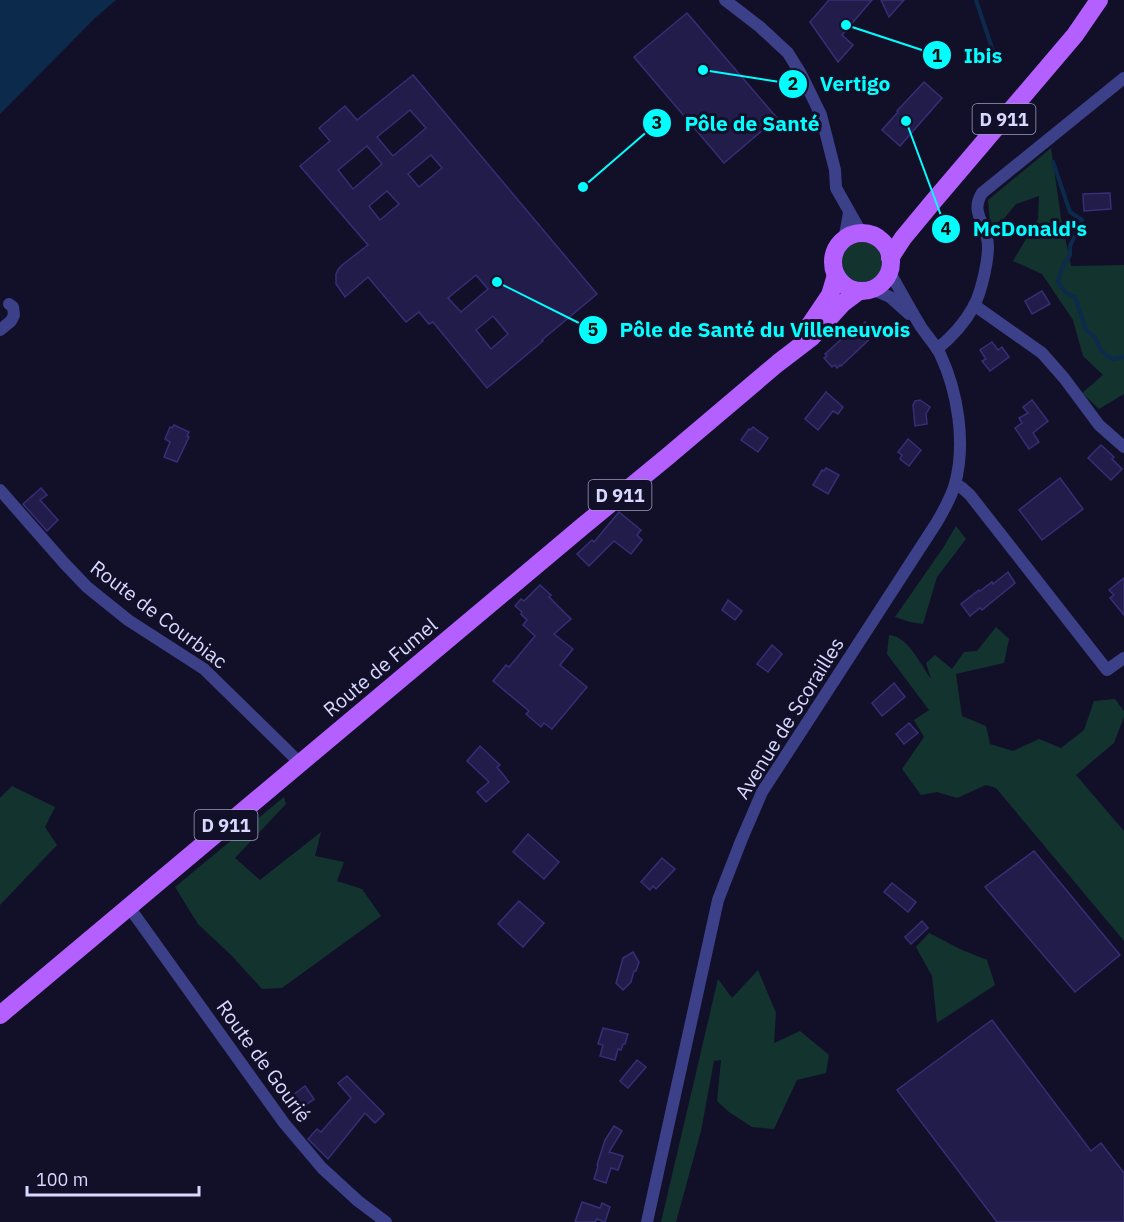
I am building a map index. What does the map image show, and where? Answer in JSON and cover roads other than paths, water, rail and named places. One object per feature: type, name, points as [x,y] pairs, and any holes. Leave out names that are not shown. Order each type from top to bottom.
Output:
[{"type":"main road","name":"D 911","points":[[890,264],[903,237],[1075,35],[1099,0]]},
{"type":"main road","name":"D 911","points":[[1075,35],[1114,0]]},
{"type":"main road","name":"D 911","points":[[869,235],[896,228],[932,203]]},
{"type":"main road","points":[[852,235],[869,235],[885,245],[890,264],[886,278],[882,283],[866,290],[850,288],[836,275],[835,252],[844,240],[852,235]]},
{"type":"main road","name":"Route de Fumel","points":[[789,355],[830,295],[836,275]]},
{"type":"main road","name":"Route de Fumel","points":[[0,1015],[812,337],[843,303],[866,290]]},
{"type":"street","points":[[725,0],[788,53],[801,74],[821,115],[835,170],[836,188],[849,213],[869,235]]},
{"type":"street","points":[[937,349],[957,330],[974,305],[985,271],[987,237],[977,205],[982,193],[1124,78]]},
{"type":"street","points":[[844,240],[849,213]]},
{"type":"street","name":"Avenue de Scorailles","points":[[890,264],[922,328]]},
{"type":"street","name":"Avenue de Scorailles","points":[[647,1222],[718,900],[741,841],[762,792],[937,522],[955,484],[959,450],[957,400],[937,349],[902,306],[890,297],[866,290]]},
{"type":"street","points":[[0,330],[11,321],[14,315],[13,307],[9,304]]},
{"type":"street","points":[[974,305],[1042,353],[1099,425],[1124,447]]},
{"type":"street","points":[[955,484],[970,495],[1107,670],[1124,658]]},
{"type":"street","name":"Route de Courbiac","points":[[0,490],[87,587],[128,620],[204,669],[300,763]]},
{"type":"street","name":"Route de Gourié","points":[[129,907],[284,1123],[322,1168],[358,1201],[386,1222]]},
{"type":"water","points":[[0,0],[116,0],[95,18],[0,114]]},
{"type":"waterway","points":[[976,0],[994,54]]},
{"type":"waterway","points":[[1053,162],[1070,212],[1082,220],[1070,246],[1070,255],[1062,268],[1058,282],[1066,293],[1075,297],[1086,330],[1095,337],[1100,349],[1113,359],[1124,357]]},
{"type":"place","name":"Ibis","points":[[846,25]]},
{"type":"place","name":"Vertigo","points":[[703,70]]},
{"type":"place","name":"McDonald's","points":[[906,121]]},
{"type":"place","name":"Pôle de Santé","points":[[583,187]]},
{"type":"place","name":"Pôle de Santé du Villeneuvois","points":[[497,282]]}]
